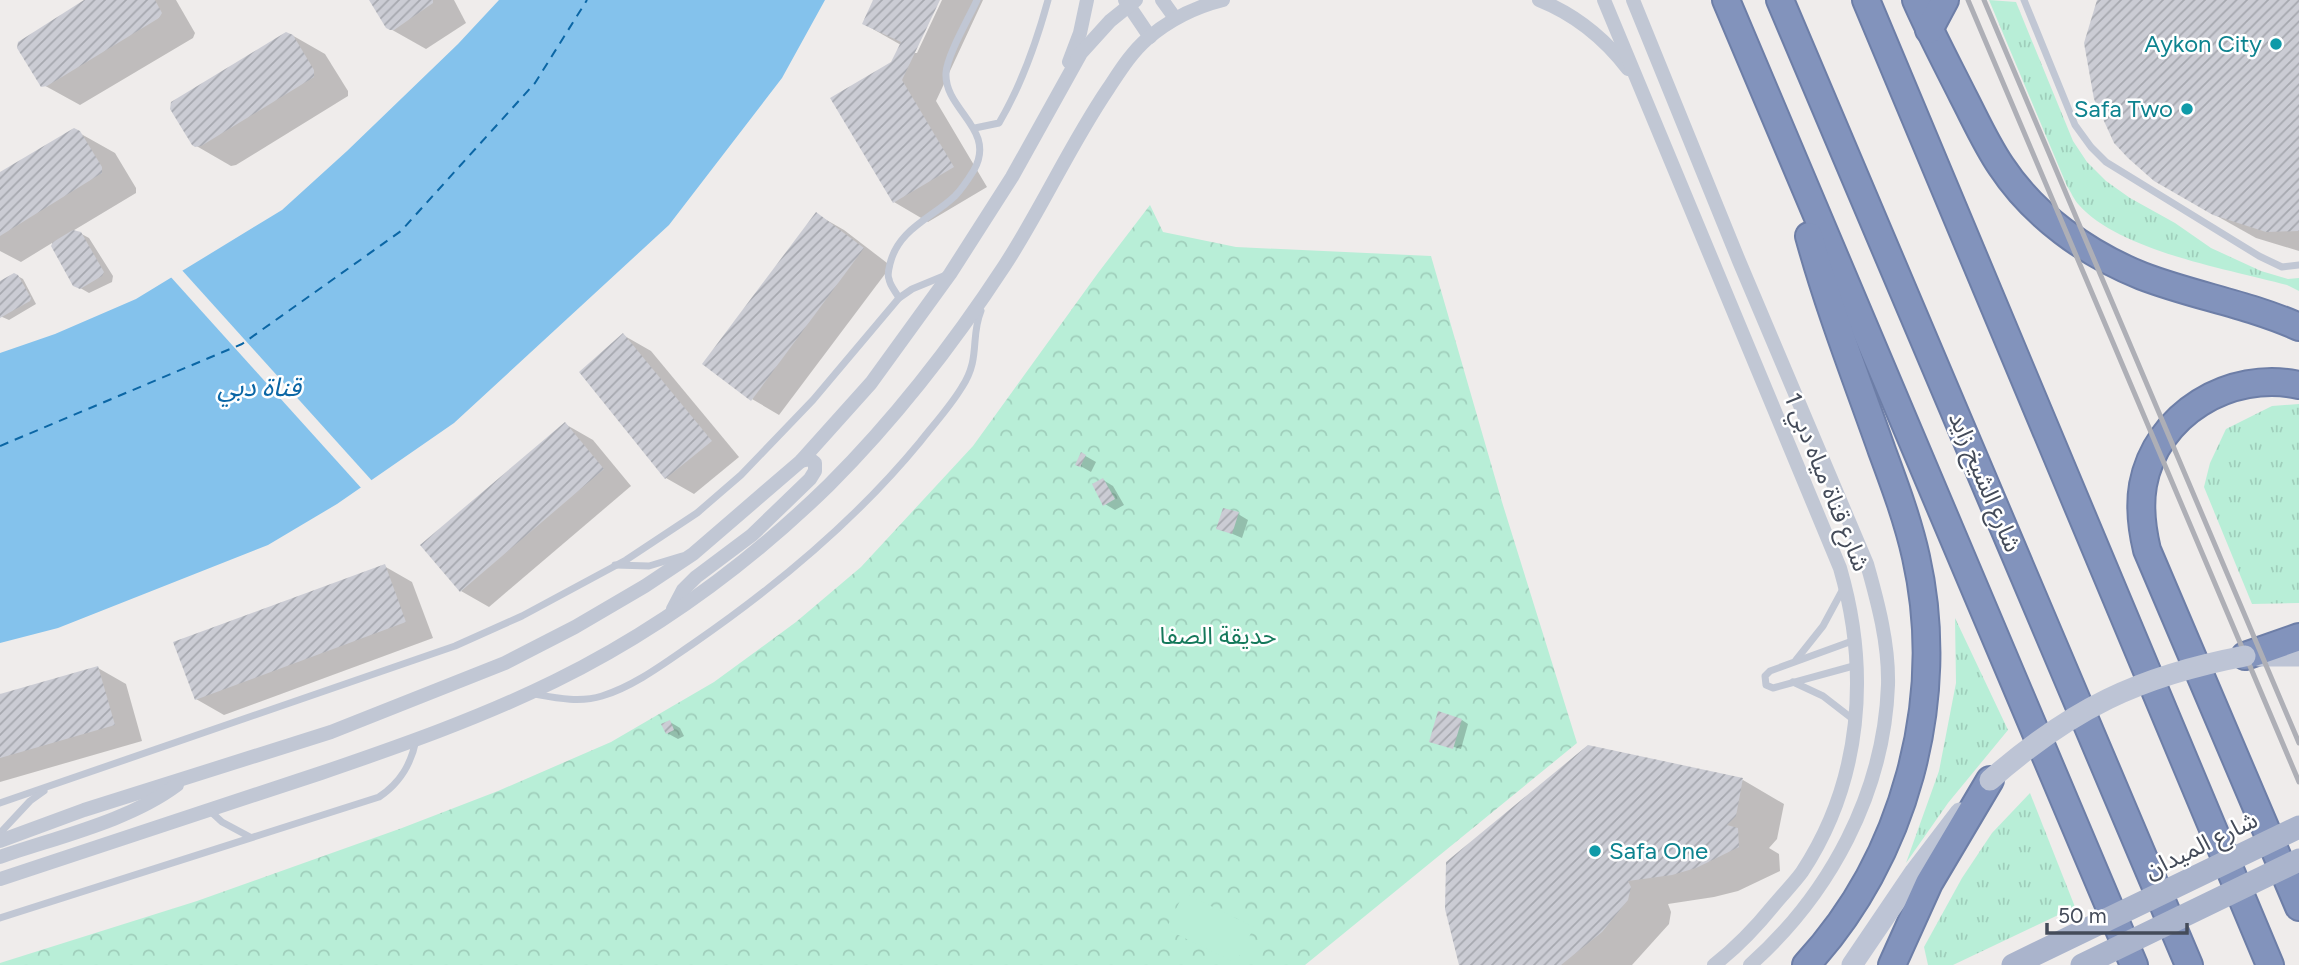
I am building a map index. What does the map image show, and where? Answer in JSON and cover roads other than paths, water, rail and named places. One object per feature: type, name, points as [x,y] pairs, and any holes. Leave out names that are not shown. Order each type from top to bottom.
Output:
[{"type":"highway","points":[[1726,0],[2134,965]]},
{"type":"highway","name":"شارع الشيخ زايد","points":[[1780,0],[2189,965]]},
{"type":"highway","points":[[1866,0],[2270,965]]},
{"type":"highway","points":[[1916,0],[2000,166],[2047,219],[2091,250],[2140,275],[2252,308],[2299,327]]},
{"type":"highway","points":[[1929,30],[1945,0]]},
{"type":"highway","points":[[1787,146],[1821,277],[1909,529],[1922,589],[1926,650],[1923,711],[1918,741],[1903,800],[1892,829],[1859,895],[1832,935],[1806,965]]},
{"type":"highway","points":[[2299,386],[2270,382],[2248,384],[2216,394],[2188,410],[2172,426],[2149,463],[2141,506],[2147,550],[2299,907]]},
{"type":"highway","points":[[2245,656],[2299,637]]},
{"type":"highway","points":[[1892,965],[1929,883],[1990,780]]},
{"type":"main road","points":[[1852,965],[1930,850],[1990,780],[2054,729],[2114,695],[2165,675],[2245,656],[2299,656]]},
{"type":"main road","name":"شارع الميدان","points":[[2013,965],[2299,827]]},
{"type":"main road","points":[[2082,965],[2299,860]]},
{"type":"street","points":[[1057,94],[1080,33],[1087,0]]},
{"type":"street","points":[[1162,0],[1175,18]]},
{"type":"street","points":[[0,879],[416,740],[529,694],[636,636],[756,552],[842,472],[927,375],[991,286],[1027,229],[1094,110],[1128,61],[1150,37],[1175,18],[1209,3],[1223,0]]},
{"type":"street","points":[[1539,0],[1564,12],[1601,39],[1639,84]]},
{"type":"street","name":"شارع قناة مياه دبي 1","points":[[1604,0],[1840,568],[1855,640],[1856,722],[1843,785],[1826,828],[1801,873],[1762,919],[1714,965]]},
{"type":"street","name":"شارع قناة مياه دبي 1","points":[[1633,0],[1867,564],[1885,643],[1888,684],[1882,740],[1868,792],[1847,842],[1818,888],[1790,925],[1750,965]]},
{"type":"street","points":[[0,841],[190,776],[331,732],[505,663],[575,627],[693,554],[802,461],[871,383],[950,274],[1012,177],[1081,53],[1130,2],[1150,37]]},
{"type":"street","points":[[670,613],[683,590],[752,535],[810,479],[815,471],[815,463],[810,459],[802,461]]},
{"type":"street","points":[[0,857],[123,816],[167,793],[190,776]]},
{"type":"lane","points":[[899,298],[888,278],[891,260],[899,243],[922,219],[955,196],[975,168],[980,148],[975,128],[948,88],[946,74],[950,59],[977,0]]},
{"type":"lane","points":[[975,128],[999,123],[1034,50],[1048,0]]},
{"type":"lane","points":[[2024,0],[2075,125],[2106,162],[2259,256],[2282,267],[2299,265]]},
{"type":"lane","points":[[0,803],[455,646],[522,616],[615,565],[674,530],[741,475],[813,400],[899,298],[912,289],[950,274]]},
{"type":"lane","points":[[529,694],[584,699],[601,697],[624,687],[693,643],[792,571],[847,522],[901,465],[962,387],[972,370],[978,316],[991,286]]},
{"type":"lane","points":[[615,565],[649,566],[693,554]]},
{"type":"lane","points":[[1793,664],[1823,626],[1845,585]]},
{"type":"lane","points":[[1855,640],[1768,672],[1764,680],[1766,685],[1773,688],[1857,665]]},
{"type":"lane","points":[[1793,682],[1822,696],[1856,722]]},
{"type":"lane","points":[[0,918],[379,797],[394,785],[407,767],[416,740]]},
{"type":"lane","points":[[0,833],[30,801],[54,784]]},
{"type":"lane","points":[[210,811],[222,822],[250,837]]},
{"type":"water","name":"قناة دبي","points":[[499,0],[825,0],[782,78],[669,225],[454,423],[337,504],[268,545],[58,628],[0,643],[0,353],[55,334],[136,299],[282,210],[458,44]]},
{"type":"railway","points":[[1968,0],[2299,782]]},
{"type":"railway","points":[[1984,0],[2299,743]]},
{"type":"place","name":"Aykon City","points":[[2276,44]]},
{"type":"place","name":"Safa Two","points":[[2187,109]]},
{"type":"place","name":"Safa One","points":[[1595,851]]},
{"type":"park label","name":"حديقة الصفا","points":[[1218,636]]}]
